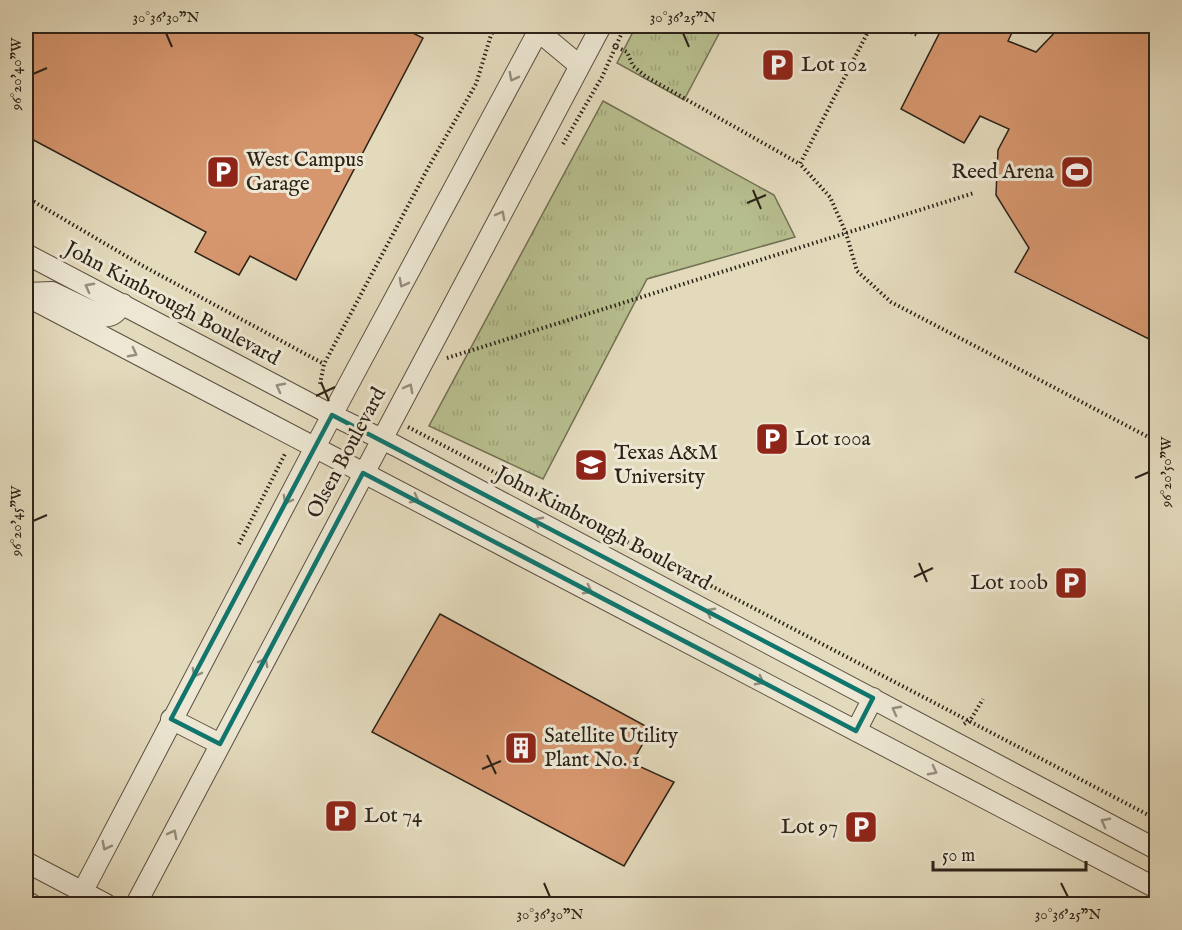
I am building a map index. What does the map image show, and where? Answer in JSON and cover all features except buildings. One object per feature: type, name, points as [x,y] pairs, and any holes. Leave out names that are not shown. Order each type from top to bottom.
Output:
[{"type":"street","points":[[539,28],[580,66]]},
{"type":"street","name":"Olsen Boulevard","points":[[79,899],[171,719],[539,28]]},
{"type":"street","name":"Olsen Boulevard","points":[[136,904],[598,31]]},
{"type":"street","name":"John Kimbrough Boulevard","points":[[26,254],[382,439],[1156,849]]},
{"type":"street","points":[[26,295],[52,292],[102,316],[112,316],[123,304]]},
{"type":"street","points":[[26,295],[315,449],[1156,888]]},
{"type":"street","points":[[856,731],[873,698]]},
{"type":"street","points":[[171,719],[220,744]]},
{"type":"street","points":[[26,862],[79,899],[106,904]]},
{"type":"street","points":[[26,901],[31,904]]},
{"type":"path","points":[[320,384],[324,364],[428,168],[476,84],[496,26]]},
{"type":"path","points":[[562,146],[602,77],[625,26]]},
{"type":"path","points":[[800,164],[871,26]]},
{"type":"path","points":[[899,26],[917,35]]},
{"type":"path","points":[[598,31],[615,46],[627,52],[633,66],[645,76],[800,164],[830,197],[846,233],[857,271],[891,302],[1156,441]]},
{"type":"path","points":[[438,361],[974,193]]},
{"type":"path","points":[[26,197],[143,266],[324,364]]},
{"type":"path","points":[[410,417],[406,426],[1156,819]]},
{"type":"path","points":[[235,554],[288,449]]},
{"type":"path","points":[[963,724],[969,720],[983,699]]},
{"type":"highlighted area","points":[[332,415],[873,698],[856,731],[363,473],[220,744],[171,719]]},
{"type":"green space","points":[[636,26],[723,26],[684,100],[617,63]]},
{"type":"green space","points":[[603,101],[774,195],[795,237],[647,279],[543,479],[429,426]]},
{"type":"place","name":"Lot 102","points":[[778,65]]},
{"type":"place","name":"West Campus Garage","points":[[223,172]]},
{"type":"place","name":"Reed Arena","points":[[1077,172]]},
{"type":"place","name":"Lot 100a","points":[[772,439]]},
{"type":"place","name":"Texas A&M University","points":[[591,465]]},
{"type":"place","name":"Lot 100b","points":[[1071,583]]},
{"type":"place","name":"Satellite Utility Plant No. 1","points":[[521,748]]},
{"type":"place","name":"Lot 74","points":[[341,816]]},
{"type":"place","name":"Lot 97","points":[[861,827]]}]
